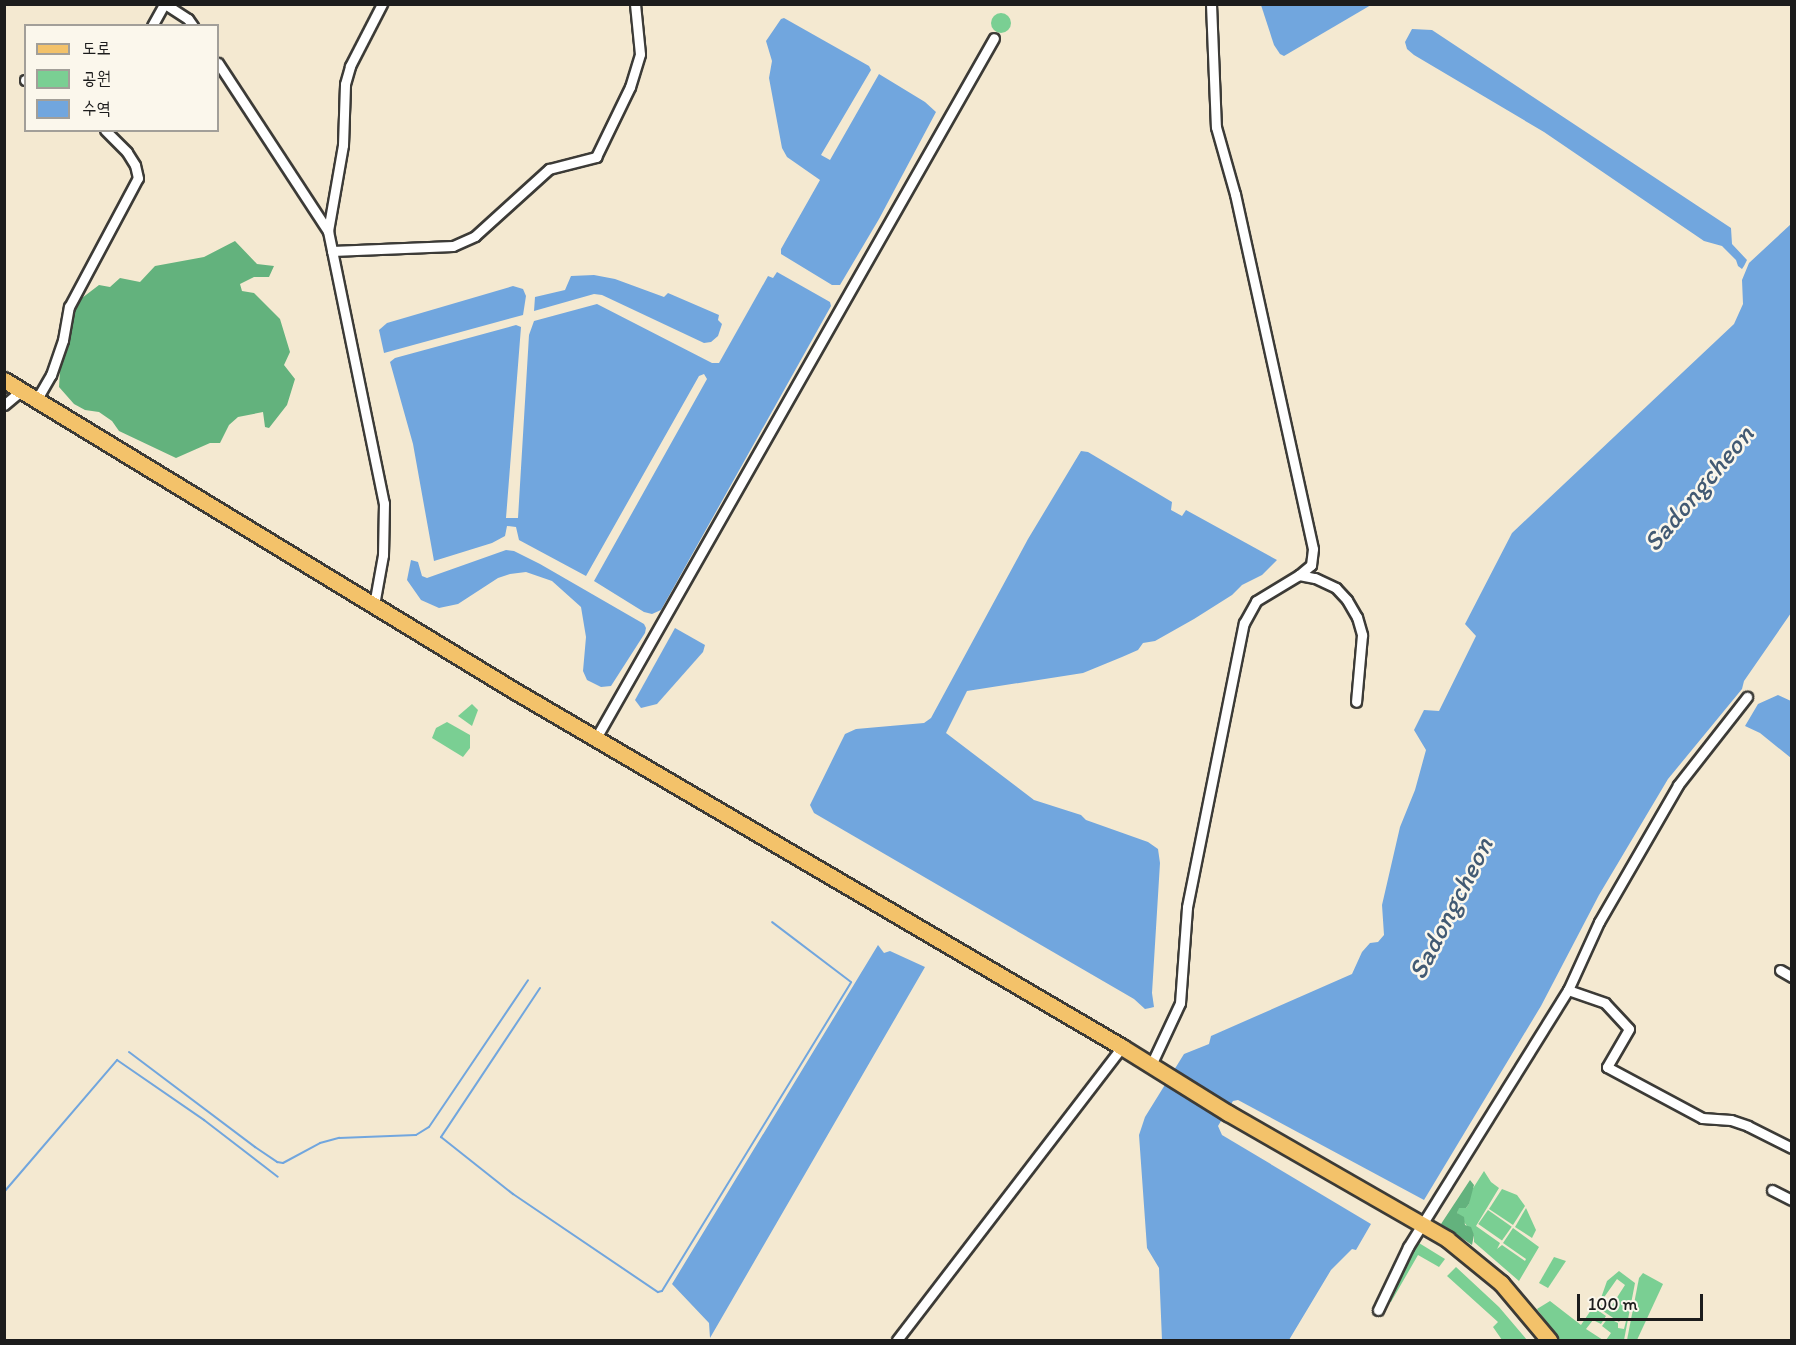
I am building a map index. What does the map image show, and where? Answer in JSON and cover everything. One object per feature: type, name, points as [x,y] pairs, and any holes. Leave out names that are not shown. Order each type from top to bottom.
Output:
[{"type":"main road","points":[[4,380],[596,738],[1122,1047],[1228,1113],[1447,1239],[1501,1283],[1549,1341]]},
{"type":"street","points":[[153,24],[164,4],[188,19],[192,24]]},
{"type":"street","points":[[374,604],[383,555],[384,503],[328,231],[343,145],[345,84],[350,66],[382,4]]},
{"type":"street","points":[[332,251],[453,246],[475,236],[549,169],[596,157],[630,87],[640,54],[636,4]]},
{"type":"street","points":[[1151,1065],[1180,1003],[1187,907],[1244,623],[1256,601],[1311,565],[1313,549],[1236,194],[1216,127],[1211,4]]},
{"type":"street","points":[[596,738],[994,38]]},
{"type":"street","points":[[219,65],[328,231]]},
{"type":"street","points":[[37,399],[51,375],[63,340],[69,307],[138,178],[135,165],[127,152],[107,132]]},
{"type":"street","points":[[4,405],[22,390]]},
{"type":"street","points":[[1299,575],[1315,578],[1336,588],[1347,600],[1357,617],[1362,635],[1356,702]]},
{"type":"street","points":[[1378,1310],[1408,1247],[1568,990],[1599,922],[1678,786],[1747,698]]},
{"type":"street","points":[[1779,970],[1791,976]]},
{"type":"street","points":[[1568,990],[1605,1003],[1629,1029],[1607,1067],[1701,1118],[1731,1120],[1749,1126],[1791,1148]]},
{"type":"street","points":[[897,1341],[1122,1047]]},
{"type":"street","points":[[1772,1190],[1791,1200]]},
{"type":"green space","points":[[1001,13],[1008,16],[1011,23],[1008,30],[1001,33],[994,30],[991,23],[994,16]]},
{"type":"green space","points":[[235,241],[257,264],[274,266],[269,277],[254,277],[240,284],[242,291],[254,293],[280,319],[290,352],[284,365],[295,379],[287,405],[269,428],[265,427],[263,412],[238,417],[229,425],[220,443],[210,443],[176,458],[119,431],[112,421],[99,412],[85,410],[74,404],[59,387],[60,371],[72,313],[82,298],[99,285],[110,287],[120,278],[140,282],[155,266],[204,257]]},
{"type":"green space","points":[[472,704],[478,710],[472,726],[458,716]]},
{"type":"green space","points":[[447,722],[470,735],[470,748],[463,757],[432,738],[436,728]]},
{"type":"green space","points":[[1484,1171],[1491,1182],[1499,1188],[1476,1226],[1500,1243],[1497,1249],[1502,1245],[1525,1261],[1526,1259],[1503,1243],[1513,1228],[1539,1247],[1519,1281],[1474,1242],[1474,1235],[1457,1213],[1458,1208],[1466,1208],[1469,1204],[1470,1193]]},
{"type":"green space","points":[[1470,1180],[1474,1185],[1469,1204],[1466,1208],[1459,1208],[1457,1213],[1464,1217],[1465,1225],[1471,1227],[1474,1235],[1472,1245],[1441,1224]]},
{"type":"green space","points":[[1502,1189],[1517,1195],[1525,1206],[1513,1225],[1489,1209]]},
{"type":"green space","points":[[1526,1208],[1536,1230],[1532,1238],[1515,1227]]},
{"type":"green space","points":[[1488,1210],[1512,1227],[1502,1241],[1478,1224]]},
{"type":"green space","points":[[1419,1243],[1445,1259],[1439,1267],[1418,1255],[1391,1302],[1388,1301],[1413,1245]]},
{"type":"green space","points":[[1554,1257],[1566,1261],[1548,1288],[1539,1283]]},
{"type":"green space","points":[[1456,1267],[1499,1307],[1527,1340],[1502,1340],[1493,1327],[1498,1322],[1447,1276]]},
{"type":"green space","points":[[1619,1271],[1635,1283],[1624,1340],[1606,1340],[1611,1333],[1602,1326],[1608,1318],[1618,1323],[1618,1328],[1624,1329],[1626,1321],[1621,1319],[1619,1322],[1603,1311],[1604,1308],[1609,1310],[1625,1285],[1617,1279],[1600,1303],[1603,1307],[1601,1310],[1594,1306],[1601,1298],[1607,1281]]},
{"type":"green space","points":[[1643,1273],[1663,1284],[1637,1340],[1627,1340],[1639,1278]]},
{"type":"green space","points":[[1550,1301],[1581,1325],[1593,1307],[1606,1316],[1601,1324],[1593,1320],[1586,1329],[1603,1340],[1559,1339],[1537,1309]]},
{"type":"water","points":[[1261,4],[1371,5],[1284,56],[1274,45]]},
{"type":"water","points":[[784,18],[869,66],[871,70],[821,155],[830,160],[879,74],[925,102],[936,112],[879,219],[840,285],[832,285],[781,254],[781,249],[820,180],[787,157],[782,148],[769,78],[772,61],[766,41]]},
{"type":"water","points":[[1412,29],[1432,30],[1731,228],[1732,244],[1747,260],[1742,269],[1722,246],[1704,241],[1544,132],[1414,55],[1407,49],[1405,42]]},
{"type":"water","name":"Sadongcheon","points":[[1791,224],[1791,613],[1744,681],[1742,689],[1668,779],[1599,895],[1541,1006],[1424,1200],[1238,1100],[1233,1101],[1218,1126],[1222,1135],[1371,1224],[1356,1250],[1352,1249],[1331,1270],[1289,1340],[1162,1340],[1159,1268],[1147,1248],[1139,1135],[1145,1117],[1184,1054],[1209,1044],[1211,1036],[1352,974],[1362,952],[1370,943],[1378,942],[1384,935],[1382,905],[1400,827],[1415,790],[1426,750],[1414,730],[1424,710],[1439,711],[1476,636],[1465,624],[1512,533],[1734,324],[1743,304],[1742,280],[1749,263]]},
{"type":"water","points":[[777,272],[830,302],[831,306],[661,610],[652,614],[644,612],[594,581],[707,379],[704,374],[699,376],[586,576],[519,540],[516,527],[507,526],[505,536],[492,543],[434,561],[413,444],[390,362],[395,358],[516,325],[521,327],[506,518],[518,518],[529,335],[534,321],[597,304],[712,363],[719,363],[768,276],[773,278]]},
{"type":"water","points":[[594,275],[615,279],[664,297],[668,293],[719,315],[718,320],[722,324],[718,336],[711,342],[704,343],[602,295],[594,294],[534,311],[535,297],[565,290],[571,276]]},
{"type":"water","points":[[513,286],[523,289],[526,296],[523,315],[384,353],[379,330],[387,323]]},
{"type":"water","points":[[1081,451],[1088,452],[1172,502],[1171,510],[1182,516],[1186,510],[1277,560],[1262,575],[1242,585],[1232,595],[1194,619],[1155,641],[1143,643],[1138,650],[1122,657],[1083,673],[967,691],[946,733],[1034,800],[1081,815],[1086,820],[1148,842],[1158,849],[1160,863],[1152,993],[1154,1007],[1145,1009],[1134,999],[814,813],[810,805],[845,734],[856,729],[924,723],[931,718],[1028,539]]},
{"type":"water","points":[[506,550],[514,551],[540,564],[644,624],[645,633],[611,686],[601,687],[587,680],[583,671],[586,637],[581,607],[552,581],[526,572],[510,574],[498,578],[458,604],[439,608],[421,600],[407,580],[411,560],[418,562],[422,576],[427,578]]},
{"type":"water","points":[[675,628],[705,645],[703,652],[657,704],[641,708],[635,700]]},
{"type":"water","points":[[1778,695],[1791,701],[1791,758],[1760,733],[1745,726],[1758,704]]},
{"type":"water","points":[[878,945],[884,953],[890,951],[925,967],[710,1338],[709,1323],[672,1284]]},
{"type":"waterway","points":[[540,988],[441,1137],[513,1194],[658,1292],[662,1291],[851,982],[772,922]]},
{"type":"waterway","points":[[129,1052],[255,1147],[277,1162],[283,1163],[320,1143],[339,1138],[416,1135],[429,1127],[528,980]]},
{"type":"waterway","points":[[4,1192],[117,1060],[204,1120],[278,1177]]}]
